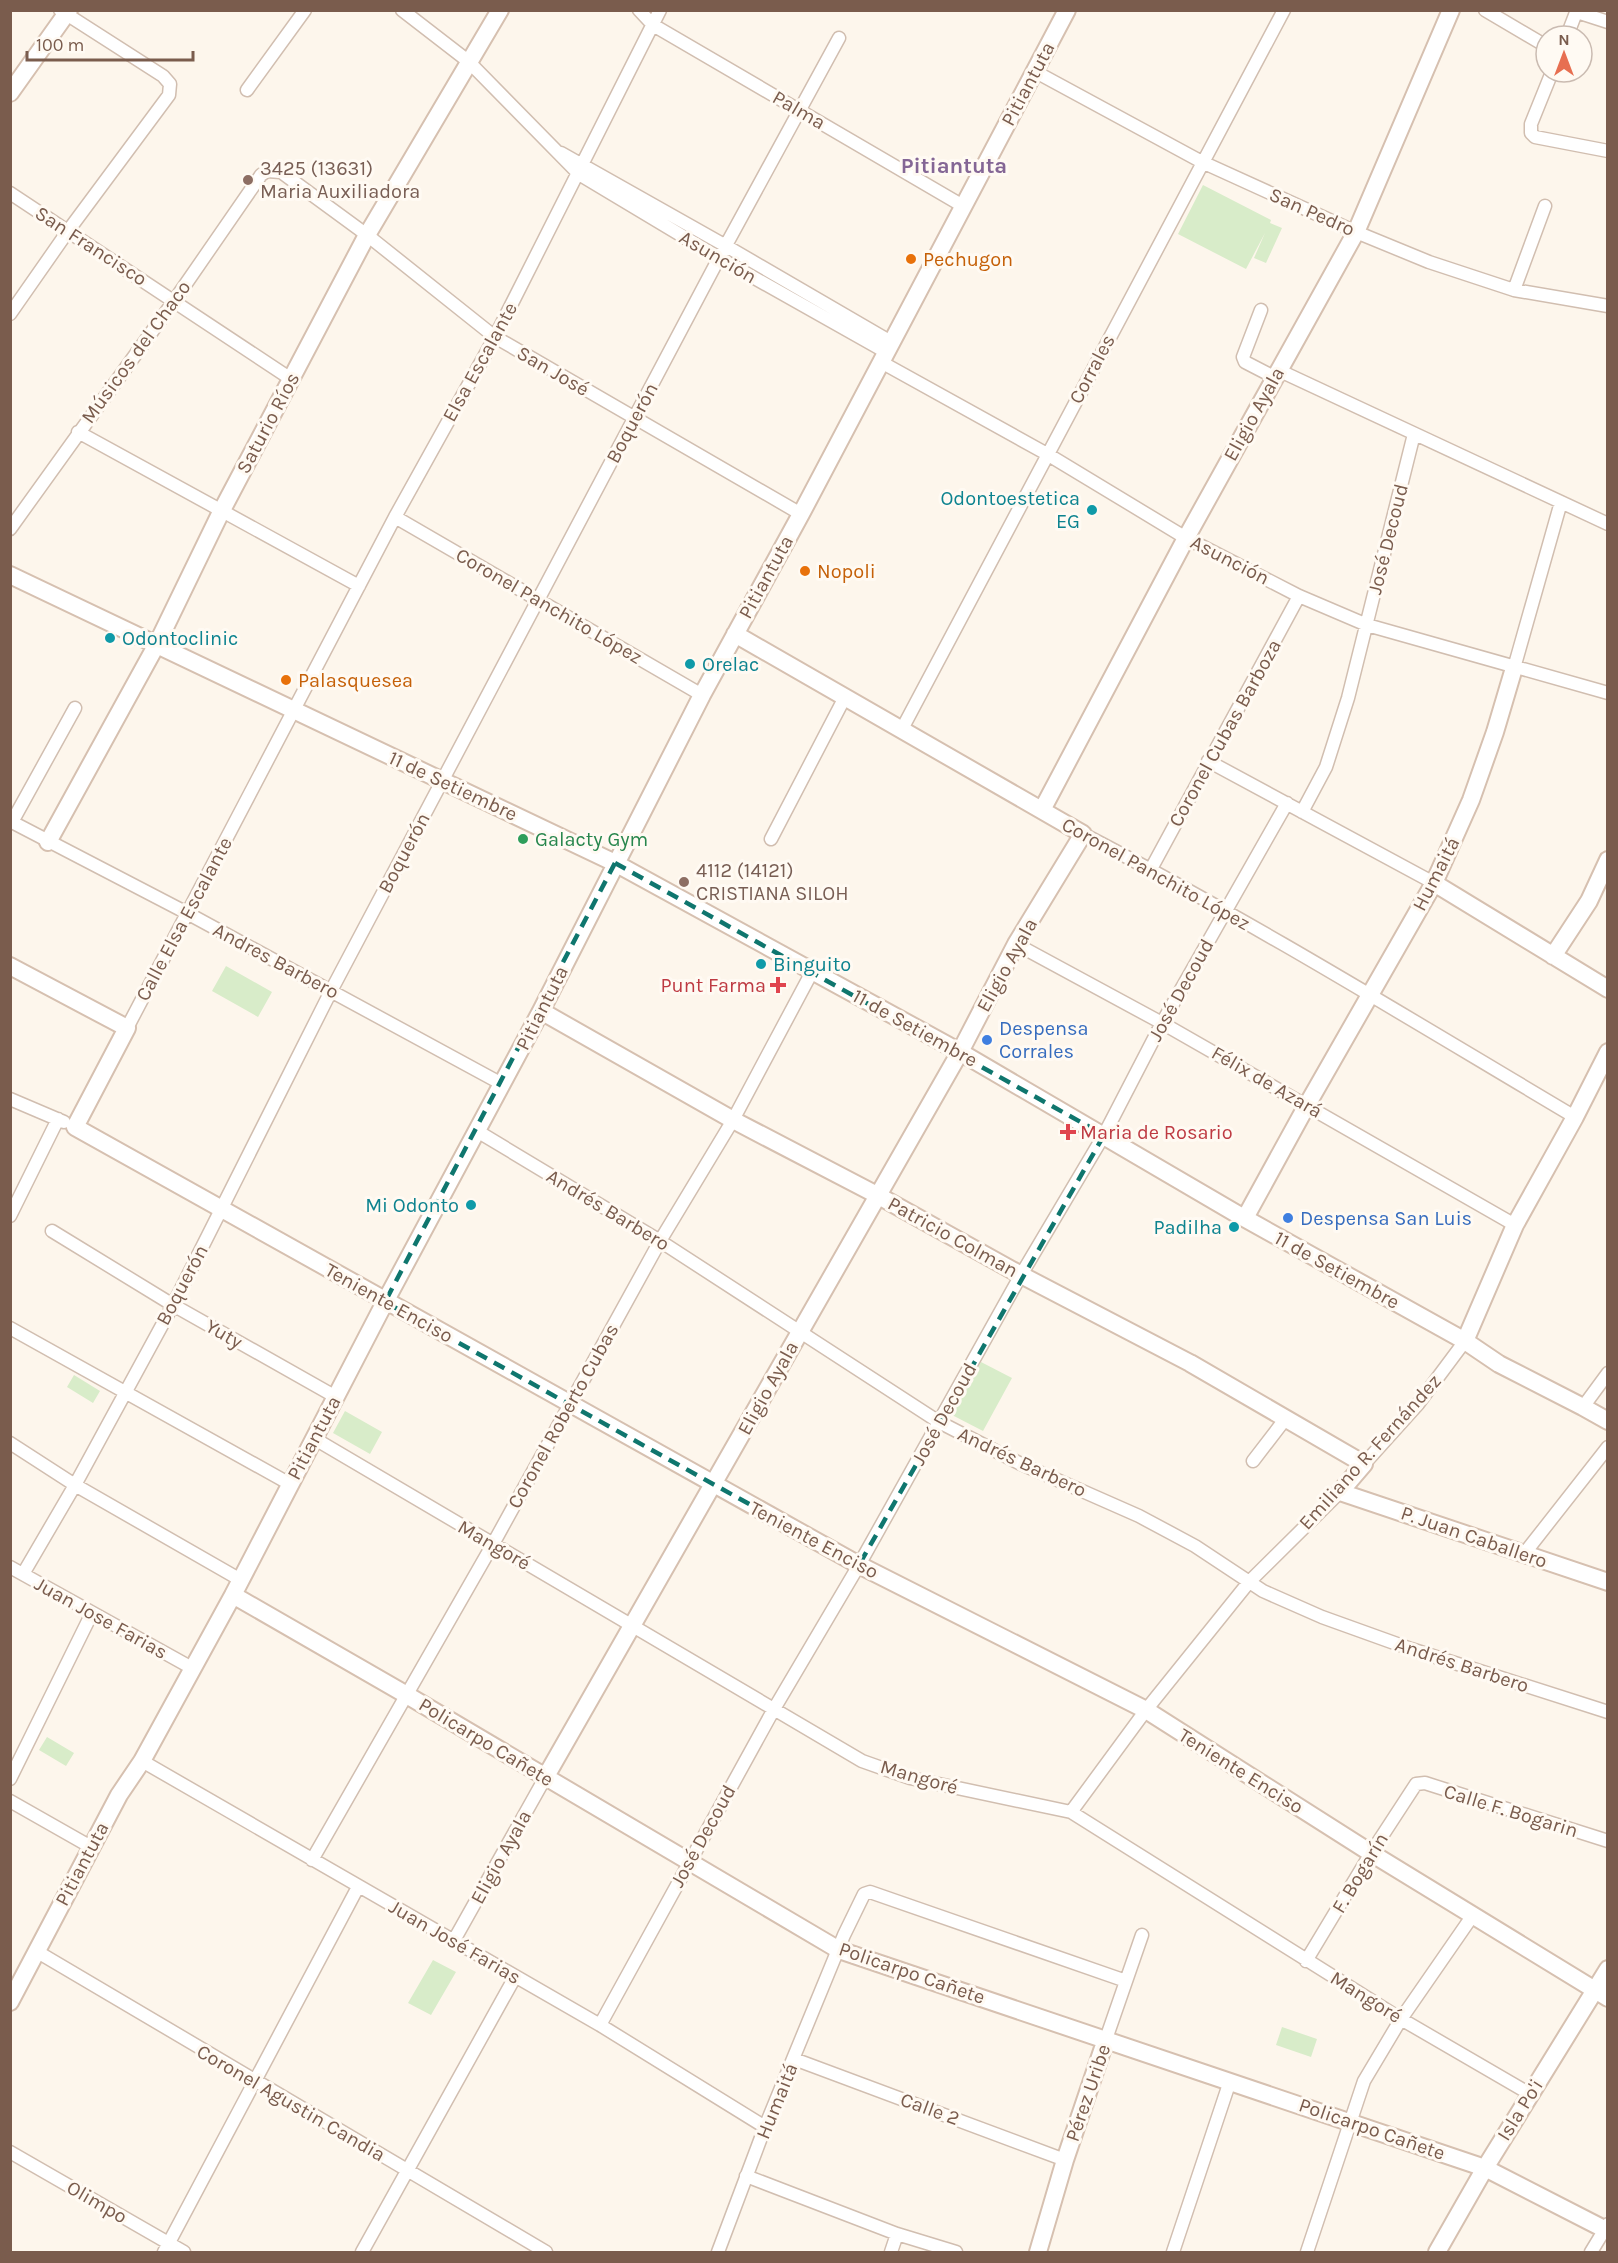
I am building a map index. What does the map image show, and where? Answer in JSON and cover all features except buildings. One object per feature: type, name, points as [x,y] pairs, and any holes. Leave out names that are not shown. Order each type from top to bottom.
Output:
[{"type":"street","points":[[247,90],[305,10]]},
{"type":"street","name":"Asunción","points":[[402,10],[468,62],[557,151],[581,170],[719,258],[886,352]]},
{"type":"street","name":"Saturio Ríos","points":[[48,842],[157,644],[221,512],[367,235],[500,10]]},
{"type":"street","name":"Palma","points":[[639,10],[653,25],[963,206]]},
{"type":"street","name":"Elsa Escalante","points":[[293,710],[395,517],[495,337],[660,10]]},
{"type":"street","name":"Pitiantuta","points":[[10,2002],[119,1795],[142,1761],[236,1587],[541,1011],[702,695],[801,514],[1067,10]]},
{"type":"street","name":"Corrales","points":[[902,729],[1284,10]]},
{"type":"street","name":"Eligio Ayala","points":[[1042,810],[1186,538],[1356,232],[1451,10]]},
{"type":"street","points":[[1485,10],[1534,39]]},
{"type":"street","points":[[1577,11],[1608,22]]},
{"type":"street","points":[[10,93],[65,12],[163,76],[170,84],[169,95],[164,103],[68,231],[10,314]]},
{"type":"street","name":"Boquerón","points":[[22,1574],[75,1485],[173,1305],[331,991],[798,109],[839,38]]},
{"type":"street","name":"San Pedro","points":[[1034,71],[1202,162],[1356,232],[1430,262],[1514,290],[1608,306]]},
{"type":"street","points":[[1547,84],[1531,124],[1531,134],[1608,152]]},
{"type":"street","name":"Asunción","points":[[581,170],[726,246],[886,352],[1047,454],[1186,538],[1299,596],[1367,625],[1608,693]]},
{"type":"street","name":"San José","points":[[261,175],[267,171],[281,172],[367,235],[495,337],[801,514]]},
{"type":"street","name":"Músicos del Chaco","points":[[10,529],[174,301],[261,175]]},
{"type":"street","name":"San Francisco","points":[[10,194],[291,379]]},
{"type":"street","points":[[1514,290],[1545,206]]},
{"type":"street","points":[[1261,310],[1243,357],[1245,362],[1276,373],[1414,434],[1608,524]]},
{"type":"street","points":[[78,432],[359,586]]},
{"type":"street","name":"José Decoud","points":[[1302,812],[1326,767],[1348,698],[1414,434]]},
{"type":"street","name":"Humaitá","points":[[1245,1218],[1434,884],[1471,800],[1495,732],[1561,502]]},
{"type":"street","name":"Coronel Panchito López","points":[[395,517],[702,695]]},
{"type":"street","name":"11 de Setiembre","points":[[10,574],[615,863],[960,1052],[1245,1218],[1465,1341],[1499,1364],[1608,1421]]},
{"type":"street","name":"Coronel Cubas Barboza","points":[[1151,869],[1208,760],[1299,596]]},
{"type":"street","name":"Coronel Panchito López","points":[[735,634],[1083,834],[1151,869],[1370,995],[1575,1117]]},
{"type":"street","points":[[771,839],[845,697]]},
{"type":"street","points":[[11,822],[75,708]]},
{"type":"street","name":"Calle Elsa Escalante","points":[[75,1127],[293,710]]},
{"type":"street","points":[[1208,760],[1434,884],[1608,989]]},
{"type":"street","name":"José Decoud","points":[[600,2025],[774,1709],[859,1565],[1021,1275],[1104,1135],[1162,1023],[1287,803]]},
{"type":"street","name":"Andres Barbero","points":[[11,822],[187,913],[502,1084]]},
{"type":"street","name":"Eligio Ayala","points":[[453,1942],[960,1052],[1016,944],[1083,834]]},
{"type":"street","points":[[1553,956],[1589,901],[1608,860]]},
{"type":"street","name":"Félix de Azará","points":[[1016,944],[1162,1023],[1515,1225]]},
{"type":"street","points":[[10,966],[127,1028]]},
{"type":"street","name":"Coronel Roberto Cubas","points":[[312,1860],[405,1694],[493,1544],[569,1402],[660,1241],[733,1120],[813,970]]},
{"type":"street","name":"Patricio Colman","points":[[541,1011],[733,1120],[1190,1363],[1364,1464]]},
{"type":"street","name":"Emiliano R. Fernández","points":[[1071,1812],[1146,1710],[1249,1582],[1340,1492],[1418,1404],[1465,1341],[1515,1225],[1608,1052]]},
{"type":"street","name":"Teniente Enciso","points":[[10,1099],[75,1127],[859,1565],[1146,1710],[1371,1853],[1601,1994]]},
{"type":"street","points":[[10,1216],[58,1119]]},
{"type":"street","name":"Andrés Barbero","points":[[477,1131],[660,1241],[939,1422],[1021,1464],[1139,1516],[1195,1546],[1281,1600],[1411,1649],[1608,1712]]},
{"type":"street","name":"Yuty","points":[[52,1231],[173,1305],[336,1397]]},
{"type":"street","points":[[10,1328],[290,1484]]},
{"type":"street","points":[[1583,1407],[1608,1372]]},
{"type":"street","points":[[1253,1461],[1286,1418]]},
{"type":"street","name":"Mangoré","points":[[315,1438],[862,1761],[931,1783],[1071,1812],[1306,1961],[1530,2094]]},
{"type":"street","name":"Policarpo Cañete","points":[[10,1443],[405,1694],[839,1950],[1485,2168],[1606,2228]]},
{"type":"street","points":[[1524,1554],[1608,1447]]},
{"type":"street","name":"P. Juan Caballero","points":[[1340,1492],[1608,1582]]},
{"type":"street","name":"Juan Jose Farias","points":[[10,1567],[192,1668]]},
{"type":"street","points":[[10,1779],[92,1613]]},
{"type":"street","name":"Juan José Farias","points":[[142,1761],[600,2025],[765,2127]]},
{"type":"street","name":"Calle F. Bogarin","points":[[1414,1786],[1425,1783],[1608,1841]]},
{"type":"street","name":"F. Bogarín","points":[[1306,1961],[1414,1786]]},
{"type":"street","points":[[10,1801],[91,1847]]},
{"type":"street","points":[[166,2248],[358,1887]]},
{"type":"street","name":"Humaitá","points":[[718,2253],[765,2127],[864,1894],[870,1892],[1126,1981]]},
{"type":"street","points":[[1307,2253],[1364,2081],[1401,2019],[1473,1915]]},
{"type":"street","name":"Pérez Uribe","points":[[1038,2253],[1065,2160],[1142,1935]]},
{"type":"street","name":"Coronel Agustin Candia","points":[[36,1951],[546,2253]]},
{"type":"street","name":"Isla Po'i","points":[[1437,2253],[1530,2094],[1601,1994],[1608,1969]]},
{"type":"street","points":[[362,2253],[515,1977]]},
{"type":"street","name":"Calle 2","points":[[794,2059],[1065,2160]]},
{"type":"street","points":[[1173,2253],[1230,2081]]},
{"type":"street","name":"Olimpo","points":[[10,2152],[166,2248],[184,2253]]},
{"type":"street","points":[[746,2176],[897,2234],[956,2253]]},
{"type":"street","points":[[1591,2253],[1606,2228]]},
{"type":"street","points":[[891,2253],[897,2234]]},
{"type":"highlighted area","points":[[615,863],[1104,1135],[859,1565],[385,1302]]},
{"type":"green space","points":[[1203,185],[1282,228],[1266,263],[1254,258],[1265,233],[1246,269],[1178,234]]},
{"type":"green space","points":[[226,966],[272,992],[258,1017],[212,991]]},
{"type":"green space","points":[[981,1362],[1012,1378],[983,1431],[952,1415]]},
{"type":"green space","points":[[74,1375],[100,1391],[93,1403],[67,1387]]},
{"type":"green space","points":[[345,1411],[382,1432],[370,1454],[333,1433]]},
{"type":"green space","points":[[47,1737],[74,1753],[66,1766],[39,1750]]},
{"type":"green space","points":[[433,1960],[456,1972],[431,2015],[408,2003]]},
{"type":"green space","points":[[1282,2027],[1317,2039],[1311,2057],[1276,2045]]},
{"type":"place","name":"3425 (13631) Maria Auxiliadora","points":[[248,180]]},
{"type":"place","name":"Pechugon","points":[[911,259]]},
{"type":"place","name":"Odontoestetica EG","points":[[1092,510]]},
{"type":"place","name":"Nopoli","points":[[805,571]]},
{"type":"place","name":"Odontoclinic","points":[[110,638]]},
{"type":"place","name":"Orelac","points":[[690,664]]},
{"type":"place","name":"Palasquesea","points":[[286,680]]},
{"type":"place","name":"Galacty Gym","points":[[523,839]]},
{"type":"place","name":"4112 (14121) CRISTIANA SILOH","points":[[684,882]]},
{"type":"place","name":"Binguito","points":[[761,964]]},
{"type":"place","name":"Punt Farma","points":[[778,985]]},
{"type":"place","name":"Despensa Corrales","points":[[987,1040]]},
{"type":"place","name":"Maria de Rosario","points":[[1068,1132]]},
{"type":"place","name":"Mi Odonto","points":[[471,1205]]},
{"type":"place","name":"Despensa San Luis","points":[[1288,1218]]},
{"type":"place","name":"Padilha","points":[[1234,1227]]},
{"type":"district","name":"Pitiantuta","points":[[954,166]]}]
